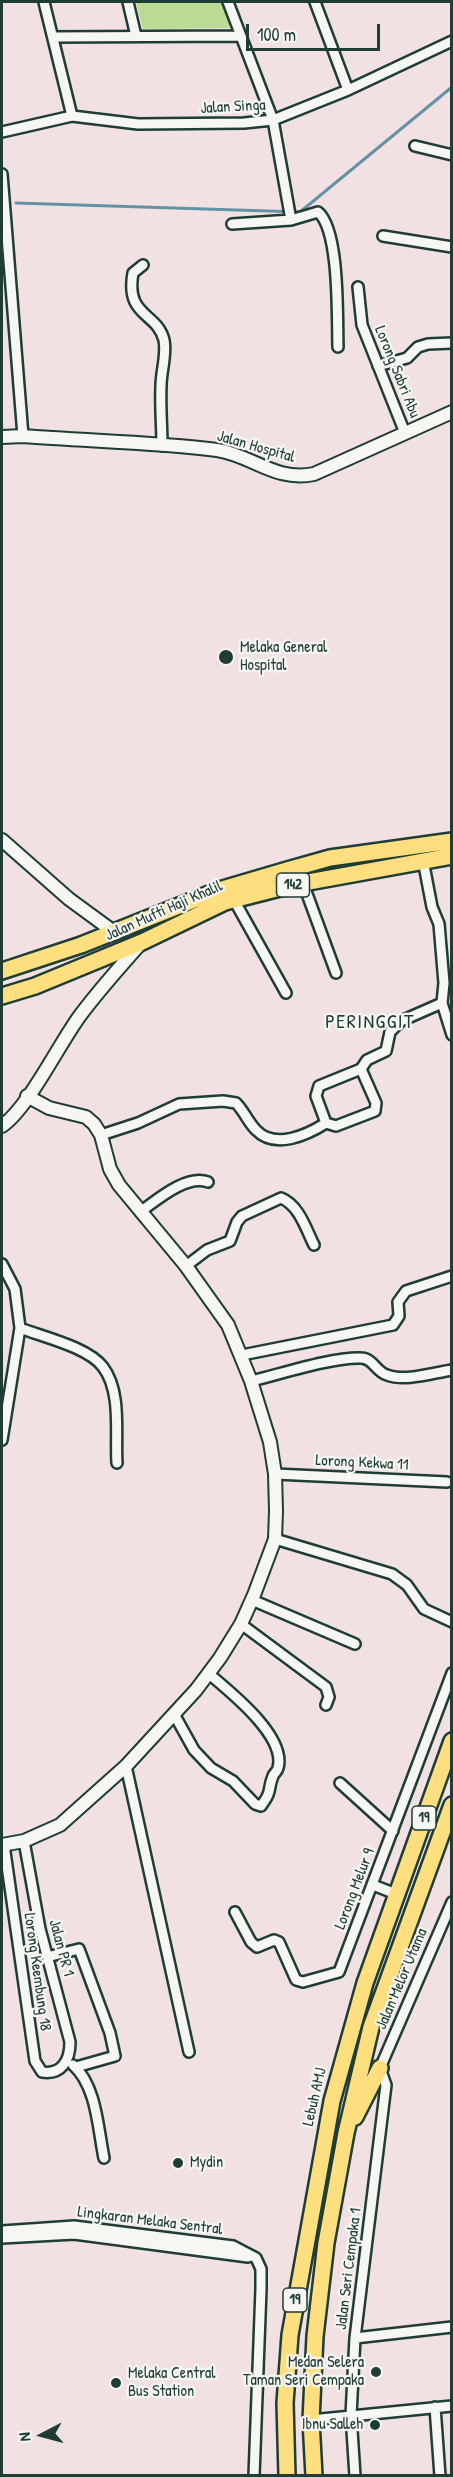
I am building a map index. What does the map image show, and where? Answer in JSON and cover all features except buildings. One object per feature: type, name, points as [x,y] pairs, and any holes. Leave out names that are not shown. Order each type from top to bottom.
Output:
[{"type":"highway","name":"Jalan Mufti Haji Khalil","points":[[2,971],[93,940],[219,890],[287,870],[330,858],[452,841]]},
{"type":"highway","name":"Jalan Mufti Haji Khalil","points":[[2,996],[35,986],[142,942],[234,900],[303,883],[452,856]]},
{"type":"highway","name":"Lebuh AMJ","points":[[287,2475],[285,2403],[290,2335],[327,2123],[346,2044],[368,1973],[452,1741]]},
{"type":"highway","name":"19","points":[[314,2475],[311,2420],[315,2336],[326,2243],[346,2133],[371,2027],[452,1805]]},
{"type":"highway","points":[[346,2133],[367,2097],[380,2068]]},
{"type":"street","points":[[44,2],[72,116]]},
{"type":"street","points":[[128,2],[136,36]]},
{"type":"street","points":[[228,2],[273,120],[290,218]]},
{"type":"street","points":[[315,2],[348,90]]},
{"type":"street","points":[[52,37],[241,36]]},
{"type":"street","name":"Jalan Singa","points":[[2,132],[72,116],[138,124],[244,123],[273,120],[348,90],[452,40]]},
{"type":"street","points":[[415,146],[452,155]]},
{"type":"street","points":[[2,174],[23,436]]},
{"type":"street","points":[[232,224],[290,218],[318,212],[321,215],[331,238],[336,277],[338,347]]},
{"type":"street","points":[[383,236],[452,247]]},
{"type":"street","points":[[143,265],[134,273],[132,293],[135,303],[162,335],[164,343],[161,386],[162,446]]},
{"type":"street","name":"Lorong Sabri Abu","points":[[358,287],[362,325],[405,433]]},
{"type":"street","points":[[378,366],[407,358],[418,347],[428,344],[452,343]]},
{"type":"street","name":"Jalan Hospital","points":[[2,437],[23,436],[219,451],[280,473],[303,476],[314,474],[452,412]]},
{"type":"street","points":[[2,840],[114,932]]},
{"type":"street","points":[[423,860],[432,907],[439,924],[444,983],[442,1003],[452,1035]]},
{"type":"street","points":[[303,883],[336,973]]},
{"type":"street","points":[[234,900],[286,993]]},
{"type":"street","points":[[91,915],[93,940]]},
{"type":"street","points":[[2,1126],[12,1117],[80,1017],[111,976],[142,942]]},
{"type":"street","points":[[327,1123],[316,1091],[325,1083],[361,1069],[367,1060],[386,1051],[390,1032],[401,1021],[442,1003]]},
{"type":"street","points":[[101,1135],[138,1123],[179,1104],[223,1101],[236,1103],[260,1134],[273,1139],[299,1136],[327,1123],[336,1126],[375,1111],[376,1103],[361,1069]]},
{"type":"street","points":[[3,1845],[24,1841],[60,1825],[126,1766],[174,1713],[208,1673],[241,1624],[275,1539],[275,1474],[270,1442],[242,1355],[228,1324],[186,1266],[140,1212],[115,1178],[106,1157],[101,1135],[94,1124],[86,1117],[49,1108],[27,1096]]},
{"type":"street","points":[[140,1212],[187,1181],[197,1179],[208,1182]]},
{"type":"street","points":[[186,1266],[207,1250],[230,1241],[237,1222],[242,1216],[281,1198],[292,1205],[314,1245]]},
{"type":"street","points":[[2,1264],[15,1289],[20,1328],[5,1383],[2,1440]]},
{"type":"street","points":[[242,1355],[393,1325],[399,1316],[398,1302],[406,1291],[452,1276]]},
{"type":"street","points":[[20,1328],[66,1344],[103,1367],[113,1392],[117,1463]]},
{"type":"street","points":[[251,1381],[342,1359],[363,1357],[373,1362],[384,1375],[396,1378],[452,1370]]},
{"type":"street","name":"Lorong Kekwa 11","points":[[275,1474],[447,1482]]},
{"type":"street","points":[[275,1539],[392,1574],[407,1585],[424,1609],[452,1622]]},
{"type":"street","points":[[252,1600],[355,1644]]},
{"type":"street","points":[[241,1624],[326,1687],[329,1697],[326,1705]]},
{"type":"street","points":[[174,1713],[194,1750],[210,1768],[233,1780],[255,1804],[261,1806],[270,1793],[273,1777],[278,1768],[278,1756],[259,1719],[208,1673]]},
{"type":"street","name":"Lorong Melur 9","points":[[235,1912],[250,1942],[256,1947],[274,1940],[279,1942],[296,1980],[303,1982],[339,1972],[452,1673]]},
{"type":"street","points":[[126,1766],[189,2052]]},
{"type":"street","points":[[340,1783],[393,1831]]},
{"type":"street","name":"Jalan PR 1","points":[[24,1841],[40,1929],[68,2028],[70,2042],[67,2061]]},
{"type":"street","name":"Lorong Keembung 18","points":[[3,1845],[35,2061],[42,2072],[48,2073],[61,2068],[67,2061]]},
{"type":"street","points":[[373,1884],[396,1894]]},
{"type":"street","name":"Jalan Melor Utama","points":[[380,2068],[449,1915],[452,1902]]},
{"type":"street","points":[[47,1957],[80,1949],[110,2033],[115,2056],[76,2067]]},
{"type":"street","points":[[67,2061],[76,2067],[90,2093],[104,2158]]},
{"type":"street","name":"Jalan Seri Cempaka 1","points":[[355,2475],[351,2415],[355,2338],[386,2085],[380,2068]]},
{"type":"street","name":"Lingkaran Melaka Sentral","points":[[2,2231],[74,2226],[233,2247],[256,2258]]},
{"type":"street","name":"Lingkaran Melaka Sentral","points":[[2,2238],[74,2234],[256,2258]]},
{"type":"street","points":[[254,2475],[261,2289],[261,2270],[256,2258]]},
{"type":"street","points":[[355,2338],[452,2327]]},
{"type":"street","points":[[311,2420],[452,2406]]},
{"type":"street","points":[[435,2408],[440,2475]]},
{"type":"green space","points":[[136,2],[221,2],[230,28],[143,29]]},
{"type":"waterway","points":[[16,203],[300,212],[452,87]]},
{"type":"place","name":"Melaka General Hospital","points":[[226,657]]},
{"type":"place","name":"Mydin","points":[[178,2163]]},
{"type":"place","name":"Medan Selera Taman Seri Cempaka","points":[[376,2372]]},
{"type":"place","name":"Melaka Central Bus Station","points":[[116,2383]]},
{"type":"place","name":"Ibnu Salleh","points":[[375,2425]]},
{"type":"district","name":"PERINGGIT","points":[[370,1023]]}]
